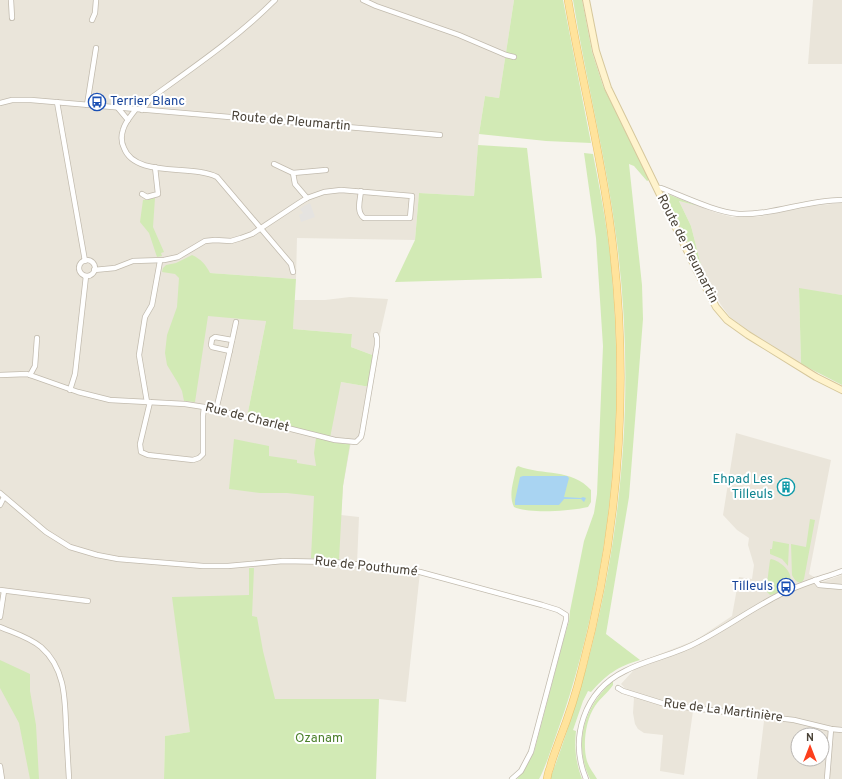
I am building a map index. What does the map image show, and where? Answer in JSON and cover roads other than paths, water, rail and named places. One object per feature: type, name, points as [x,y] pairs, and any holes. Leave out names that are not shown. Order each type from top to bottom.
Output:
[{"type":"main road","points":[[547,779],[582,670],[603,577],[615,491],[621,397],[619,305],[611,229],[601,167],[578,57],[568,0]]},
{"type":"main road","name":"Route de Pleumartin","points":[[586,0],[595,46],[604,77],[716,307],[726,320],[748,335],[816,377],[842,390]]},
{"type":"main road","points":[[542,779],[549,769]]},
{"type":"street","points":[[11,0],[12,18]]},
{"type":"street","points":[[92,20],[95,13],[96,0]]},
{"type":"street","points":[[142,110],[151,98],[235,36],[276,0]]},
{"type":"street","points":[[363,0],[514,57]]},
{"type":"street","points":[[87,105],[96,48]]},
{"type":"street","name":"Route de Pleumartin","points":[[0,103],[21,100],[57,102],[440,135]]},
{"type":"street","points":[[57,102],[85,260]]},
{"type":"street","points":[[118,108],[128,120]]},
{"type":"street","points":[[136,109],[123,128],[121,137],[125,151],[130,158],[139,164],[206,173],[217,177],[291,264],[293,272]]},
{"type":"street","points":[[274,164],[293,173],[326,170]]},
{"type":"street","points":[[142,194],[147,197],[158,194],[155,167]]},
{"type":"street","points":[[293,173],[296,184],[307,198]]},
{"type":"street","points":[[657,188],[661,188],[720,210],[740,214],[766,212],[830,200],[842,200]]},
{"type":"street","points":[[86,276],[91,274],[94,270],[113,269],[133,261],[160,261],[178,256],[205,242],[214,240],[231,241],[242,238],[307,198],[333,191],[361,191],[412,196],[410,218],[364,218],[359,211],[361,191]]},
{"type":"street","points":[[85,260],[92,263],[94,270]]},
{"type":"street","points":[[85,260],[81,263],[79,269],[81,274],[86,276]]},
{"type":"street","points":[[160,261],[152,305],[145,317],[139,355],[148,402],[140,444],[141,452],[148,455],[193,460],[199,458],[203,454],[204,407]]},
{"type":"street","points":[[70,390],[75,374],[86,276]]},
{"type":"street","points":[[216,410],[236,322]]},
{"type":"street","name":"Rue de Charlet","points":[[0,375],[30,375],[70,390],[110,400],[185,404],[204,407],[335,440],[349,442],[358,441],[361,437],[377,341],[376,335]]},
{"type":"street","points":[[230,351],[212,347],[212,339],[215,337],[232,340]]},
{"type":"street","points":[[30,375],[35,366],[37,338]]},
{"type":"street","name":"Rue de Pouthumé","points":[[0,493],[46,532],[70,547],[97,555],[118,559],[203,566],[228,566],[283,561],[333,562],[384,566],[420,572],[542,605],[562,612],[566,615],[566,620],[531,752],[521,771],[512,779]]},
{"type":"street","points":[[0,505],[4,497]]},
{"type":"street","points":[[586,779],[580,759],[578,745],[580,727],[588,706],[604,684],[625,670],[694,644],[776,596],[842,571]]},
{"type":"street","points":[[815,580],[819,585],[842,587]]},
{"type":"street","points":[[0,617],[2,591],[88,601]]},
{"type":"street","points":[[0,627],[36,643],[49,656],[59,671],[64,690],[69,779]]},
{"type":"street","name":"Rue de La Martinière","points":[[618,688],[623,691],[668,705],[794,720],[831,729],[842,730]]},
{"type":"street","points":[[827,779],[831,729]]},
{"type":"street","points":[[0,766],[2,779]]},
{"type":"water","points":[[567,476],[569,478],[564,497],[586,498],[584,502],[581,499],[564,499],[559,505],[515,505],[520,477]]},
{"type":"place","name":"Terrier Blanc","points":[[97,102]]},
{"type":"place","name":"Ehpad Les Tilleuls","points":[[786,487]]},
{"type":"place","name":"Tilleuls","points":[[786,587]]},
{"type":"park label","name":"Ozanam","points":[[319,739]]}]
